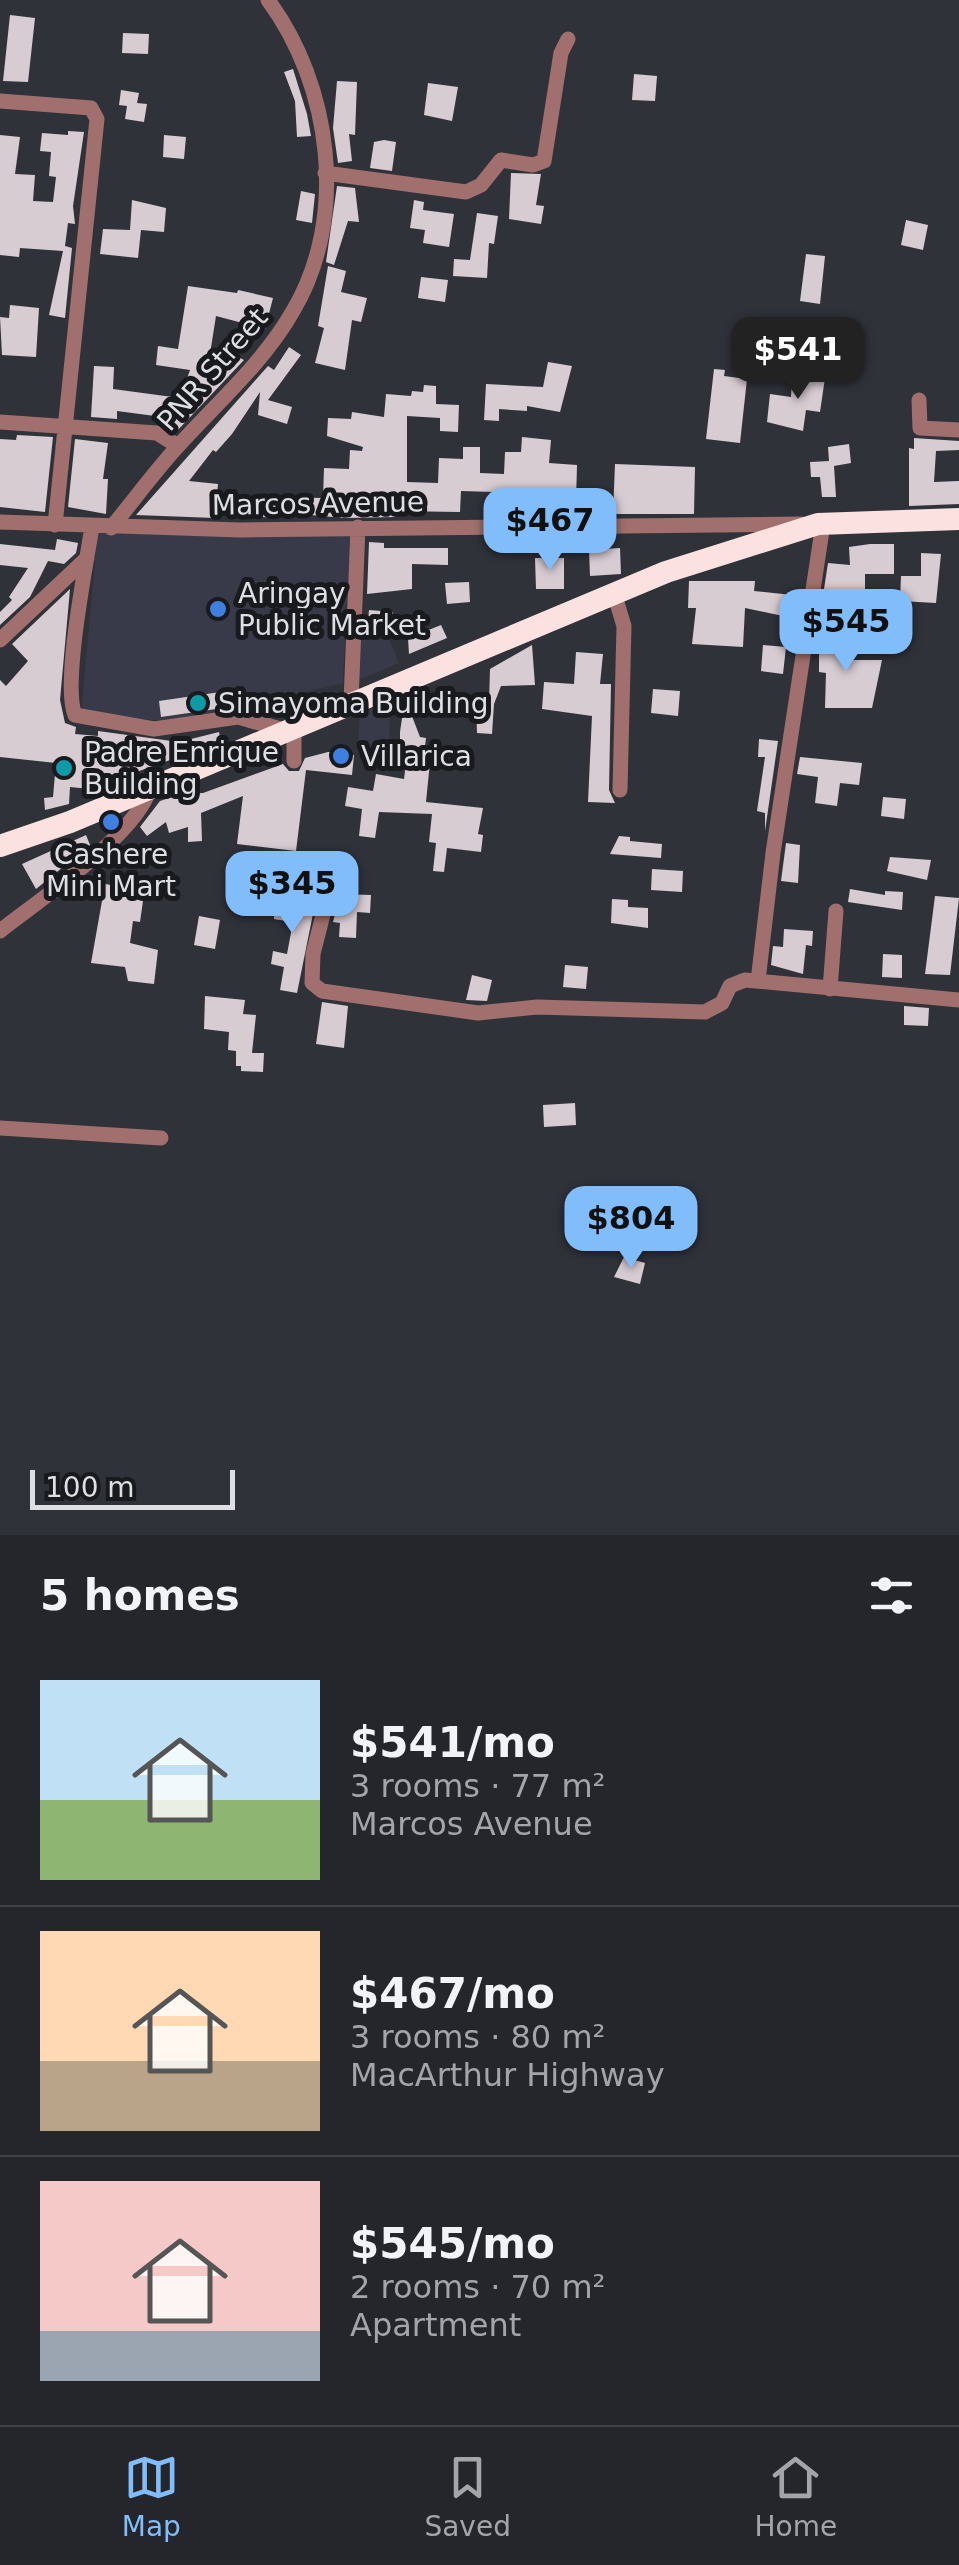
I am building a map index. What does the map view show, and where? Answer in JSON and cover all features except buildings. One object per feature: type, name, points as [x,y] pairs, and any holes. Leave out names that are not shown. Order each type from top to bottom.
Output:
[{"type":"highway","points":[[0,846],[666,572],[820,524],[959,520]]},
{"type":"street","name":"PNR Street","points":[[111,528],[178,446],[243,379],[294,310],[321,237],[325,174],[318,104],[293,43],[268,0]]},
{"type":"street","points":[[325,174],[466,192],[482,186],[501,160],[533,165],[544,161],[562,53],[568,39]]},
{"type":"street","points":[[0,101],[91,108],[97,119],[56,525]]},
{"type":"street","points":[[918,400],[920,428],[959,430]]},
{"type":"street","points":[[0,422],[157,433],[178,446]]},
{"type":"street","name":"Marcos Avenue","points":[[0,522],[92,528],[820,524]]},
{"type":"street","points":[[758,981],[820,524]]},
{"type":"street","points":[[352,702],[358,527]]},
{"type":"street","points":[[92,528],[71,702],[80,720],[154,729],[238,717],[289,728],[294,761]]},
{"type":"street","points":[[0,640],[87,558]]},
{"type":"street","points":[[614,593],[624,626],[620,790]]},
{"type":"street","points":[[0,931],[108,842],[145,804],[150,787]]},
{"type":"street","points":[[328,895],[312,963],[312,983],[322,991],[478,1013],[537,1007],[676,1014],[716,1009],[736,982],[758,981],[959,1000]]},
{"type":"street","points":[[830,988],[836,911]]},
{"type":"street","points":[[0,1128],[160,1138]]},
{"type":"shaded area","name":"Aringay Public Market","points":[[98,531],[350,535],[343,683],[176,722],[81,714]]},
{"type":"shaded area","points":[[359,639],[389,639],[399,663],[356,681]]},
{"type":"shaded area","points":[[391,698],[388,757],[357,753],[360,714]]},
{"type":"place","name":"Aringay Public Market","points":[[218,609]]},
{"type":"place","name":"Simayoma Building","points":[[198,703]]},
{"type":"place","name":"Villarica","points":[[341,756]]},
{"type":"place","name":"Padre Enrique Building","points":[[64,768]]},
{"type":"place","name":"Cashere Mini Mart","points":[[111,822]]}]
